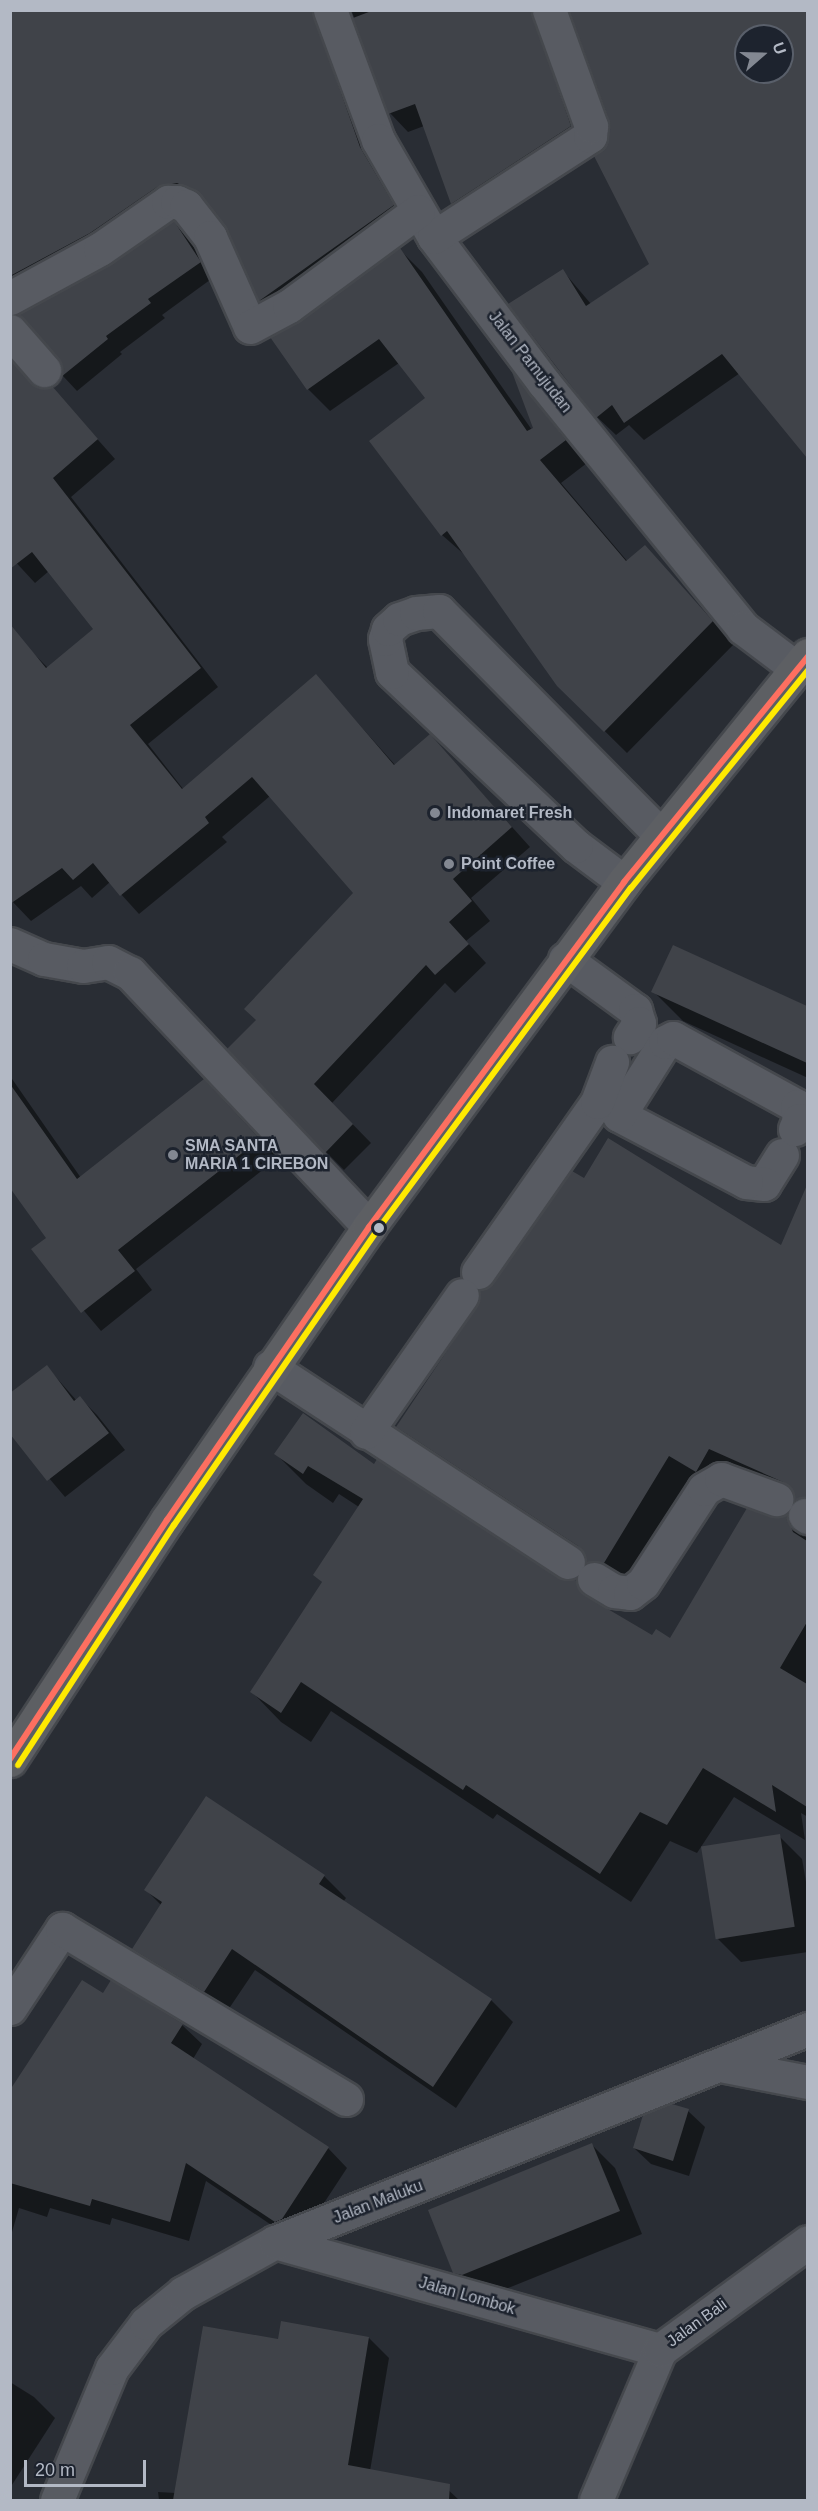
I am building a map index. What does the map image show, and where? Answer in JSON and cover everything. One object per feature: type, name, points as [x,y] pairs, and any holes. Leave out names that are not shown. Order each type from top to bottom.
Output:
[{"type":"highway","points":[[10,1760],[270,1367],[369,1227],[624,882],[802,662]]},
{"type":"street","name":"Jalan Pamujudan","points":[[330,10],[378,140],[426,224],[544,383],[743,628],[802,662]]},
{"type":"street","points":[[10,298],[92,254],[168,202],[177,202],[186,206],[210,237],[250,327],[426,224],[590,136],[591,126],[549,10]]},
{"type":"street","points":[[10,331],[44,370]]},
{"type":"street","points":[[624,882],[576,846],[392,672],[384,639],[388,629],[399,619],[416,613],[438,611],[661,835]]},
{"type":"street","points":[[10,944],[44,959],[83,966],[108,962],[130,973],[369,1227]]},
{"type":"street","points":[[565,959],[635,1010],[639,1023],[621,1050],[608,1108]]},
{"type":"street","points":[[366,1432],[470,1283],[608,1108],[665,1042],[673,1038],[797,1107],[799,1120],[764,1184],[746,1182],[608,1108]]},
{"type":"street","points":[[270,1367],[366,1432],[614,1591],[630,1593],[643,1583],[704,1489],[722,1479],[776,1499]]},
{"type":"street","points":[[10,2008],[62,1929],[346,2099]]},
{"type":"street","name":"Jalan Maluku","points":[[57,2500],[112,2368],[146,2323],[183,2294],[275,2242],[724,2066],[807,2030]]},
{"type":"street","points":[[724,2066],[807,2082]]},
{"type":"street","name":"Jalan Lombok","points":[[275,2242],[660,2350]]},
{"type":"street","name":"Jalan Bali","points":[[596,2500],[660,2350],[807,2242]]},
{"type":"building","points":[[10,10],[312,10],[360,147],[394,205],[259,301],[225,226],[200,194],[177,183],[157,187],[90,233],[10,276]]},
{"type":"building","points":[[374,10],[531,10],[571,126],[451,204],[415,104],[388,114],[353,18]]},
{"type":"building","points":[[569,10],[807,10],[807,458],[722,354],[624,423],[612,405],[596,418],[508,304],[563,269],[586,306],[649,264],[594,156],[606,145],[609,120]]},
{"type":"building","points":[[174,221],[201,262],[148,299],[151,303],[106,336],[108,339],[61,377],[58,358],[18,315],[109,265]]},
{"type":"building","points":[[400,248],[527,431],[533,428],[512,372],[566,440],[540,460],[626,561],[645,545],[713,621],[604,732],[557,686],[447,531],[441,536],[369,441],[425,398],[379,339],[307,390],[270,337],[300,321]]},
{"type":"building","points":[[10,360],[37,387],[52,386],[98,439],[53,478],[201,668],[130,725],[182,789],[316,674],[394,765],[430,734],[512,827],[453,879],[472,901],[449,922],[469,944],[435,975],[426,965],[314,1084],[353,1124],[325,1153],[227,1049],[256,1020],[244,1009],[353,893],[252,777],[205,817],[209,823],[120,896],[93,863],[73,880],[62,868],[10,904],[10,624],[46,668],[93,629],[32,552],[10,569]]},
{"type":"building","points":[[673,945],[807,1006],[807,1063],[651,992]]},
{"type":"building","points":[[204,1079],[260,1139],[118,1250],[135,1271],[81,1313],[31,1249],[46,1238],[10,1188],[10,1084],[77,1179]]},
{"type":"building","points":[[608,1138],[781,1245],[807,1185],[807,1497],[794,1500],[791,1487],[783,1482],[709,1449],[696,1472],[669,1456],[604,1563],[587,1562],[578,1546],[396,1427],[477,1306],[480,1290],[493,1283],[572,1171],[584,1178]]},
{"type":"building","points":[[47,1365],[74,1401],[80,1396],[109,1433],[47,1481],[10,1434],[10,1393]]},
{"type":"building","points":[[303,1413],[374,1464],[377,1459],[558,1578],[575,1579],[584,1595],[652,1635],[656,1629],[670,1638],[747,1508],[770,1517],[786,1514],[793,1532],[807,1541],[807,1622],[780,1668],[807,1684],[807,1807],[772,1785],[776,1812],[703,1768],[667,1825],[640,1812],[600,1874],[466,1785],[463,1790],[301,1682],[281,1713],[250,1692],[322,1582],[313,1575],[363,1499],[308,1466],[303,1474],[274,1454]]},
{"type":"building","points":[[206,1796],[325,1875],[319,1884],[492,1999],[433,2087],[232,1949],[204,1992],[132,1949],[162,1902],[144,1890]]},
{"type":"building","points":[[780,1834],[795,1927],[716,1939],[701,1847]]},
{"type":"building","points":[[82,1980],[103,1993],[111,1980],[183,2024],[171,2043],[329,2147],[282,2219],[275,2222],[186,2163],[170,2222],[92,2199],[90,2206],[10,2183],[10,2090]]},
{"type":"building","points":[[672,2104],[689,2109],[673,2161],[633,2148],[643,2115]]},
{"type":"building","points":[[592,2143],[620,2211],[462,2275],[453,2273],[428,2210]]},
{"type":"building","points":[[281,2321],[369,2337],[348,2465],[450,2484],[449,2500],[173,2500],[203,2326],[278,2339]]},
{"type":"transit line","points":[[10,1759],[167,1520],[369,1227],[624,882],[808,656]]},
{"type":"transit line","points":[[18,1765],[174,1525],[376,1232],[631,888],[808,670]]},
{"type":"place","name":"Indomaret Fresh","points":[[435,813]]},
{"type":"place","name":"Point Coffee","points":[[449,864]]},
{"type":"place","name":"SMA SANTA MARIA 1 CIREBON","points":[[173,1155]]}]
